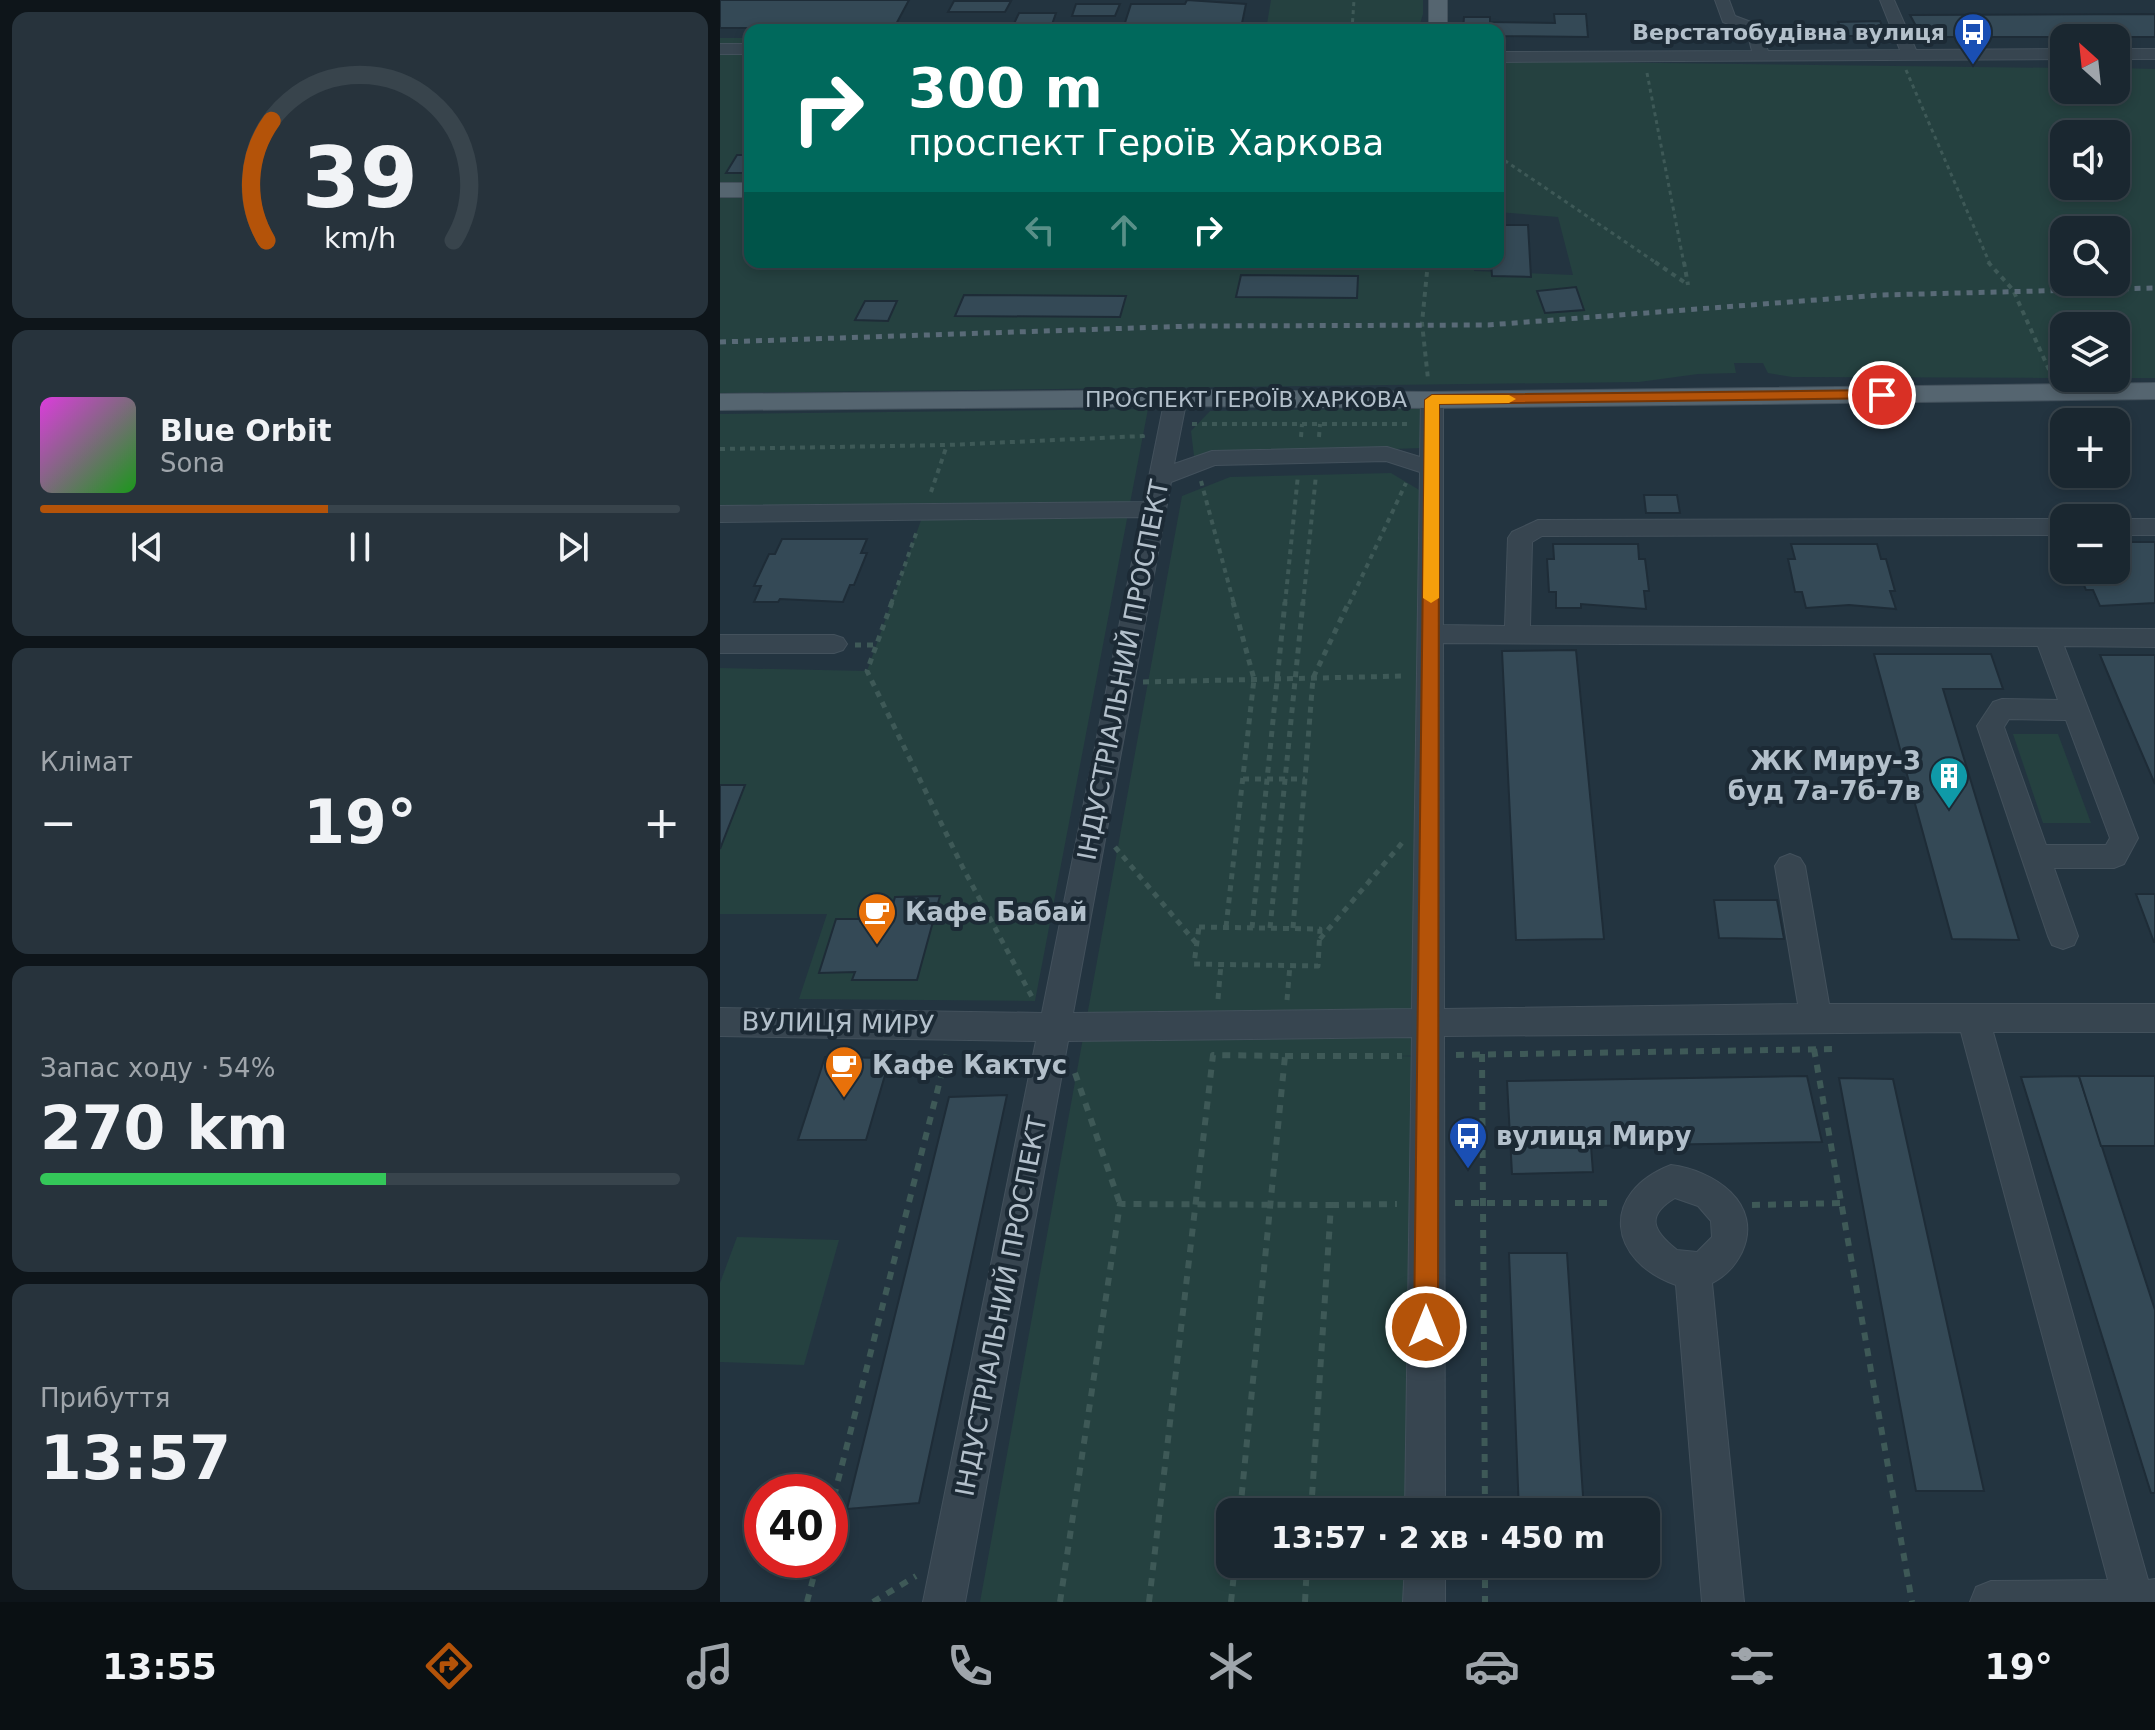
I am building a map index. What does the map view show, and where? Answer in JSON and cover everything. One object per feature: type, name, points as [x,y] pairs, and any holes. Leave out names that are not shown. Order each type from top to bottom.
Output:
[{"type":"main road","points":[[1438,0],[1438,24]]},
{"type":"main road","points":[[720,190],[744,190]]},
{"type":"main road","name":"ПРОСПЕКТ ГЕРОЇВ ХАРКОВА","points":[[720,402],[1173,411],[1432,412],[2155,391]]},
{"type":"street","points":[[1722,0],[1728,19],[1754,28],[1761,55]]},
{"type":"street","points":[[1887,0],[1905,55]]},
{"type":"street","points":[[720,49],[744,49]]},
{"type":"street","points":[[1504,57],[2050,54]]},
{"type":"street","points":[[2130,54],[2155,54]]},
{"type":"street","name":"ІНДУСТРІАЛЬНИЙ ПРОСПЕКТ","points":[[944,1602],[1041,1012],[1094,823],[1173,411]]},
{"type":"street","points":[[1425,1498],[1431,634],[1424,466],[1432,412]]},
{"type":"street","points":[[1160,478],[1212,458],[1387,454],[1424,466]]},
{"type":"street","points":[[720,514],[1154,509]]},
{"type":"street","points":[[1517,635],[1520,538],[1538,528],[2050,527]]},
{"type":"street","points":[[2130,527],[2155,527]]},
{"type":"street","points":[[1431,634],[2155,638]]},
{"type":"street","points":[[2036,857],[2114,856],[2124,838],[2048,638]]},
{"type":"street","points":[[720,644],[834,644]]},
{"type":"street","points":[[2063,936],[1990,726],[2002,709],[2075,710]]},
{"type":"street","points":[[1790,866],[1816,1018]]},
{"type":"street","name":"ВУЛИЦЯ МИРУ","points":[[720,1022],[1041,1012],[1428,1039],[1816,1018],[2155,1018]]},
{"type":"street","points":[[1973,1018],[2134,1602]]},
{"type":"street","points":[[1671,1181],[1700,1185],[1723,1205],[1729,1219],[1727,1246],[1719,1258],[1693,1270],[1663,1263],[1649,1252],[1641,1238],[1637,1223],[1642,1203],[1658,1186],[1671,1181]]},
{"type":"street","points":[[1693,1270],[1723,1602]]},
{"type":"street","points":[[1424,1602],[1425,1578]]},
{"type":"street","points":[[1991,1602],[2155,1600]]},
{"type":"path","points":[[1352,24],[1354,0]]},
{"type":"path","points":[[1905,55],[1986,260],[2013,290],[2050,373]]},
{"type":"path","points":[[1504,160],[1688,285],[1644,56]]},
{"type":"path","points":[[1173,411],[1432,412],[1422,346],[1428,268]]},
{"type":"path","points":[[720,449],[947,445],[1143,436],[1140,450]]},
{"type":"path","points":[[947,445],[867,671],[963,868],[1041,1012]]},
{"type":"path","points":[[1270,928],[1293,679],[1309,456]]},
{"type":"path","points":[[1252,928],[1277,679],[1309,456]]},
{"type":"path","points":[[1196,464],[1254,679],[1226,927]]},
{"type":"path","points":[[1293,928],[1313,678],[1424,466]]},
{"type":"path","points":[[1127,682],[1430,676]]},
{"type":"path","points":[[1243,779],[1305,779]]},
{"type":"path","points":[[1320,940],[1429,811]]},
{"type":"path","points":[[1094,823],[1197,944]]},
{"type":"path","points":[[1199,927],[1270,928],[1320,929],[1318,966],[1194,964],[1199,927]]},
{"type":"path","points":[[1217,1001],[1221,964]]},
{"type":"path","points":[[1287,1001],[1290,965]]},
{"type":"path","points":[[1038,986],[1041,1012]]},
{"type":"path","points":[[1149,1602],[1213,1055],[1285,1056],[1428,1039],[1482,1054],[1844,1049]]},
{"type":"path","points":[[1814,1049],[1912,1602]]},
{"type":"path","points":[[840,1474],[947,1053]]},
{"type":"path","points":[[1482,1054],[1485,1498]]},
{"type":"path","points":[[1241,1498],[1285,1056]]},
{"type":"path","points":[[1060,1602],[1120,1204],[1074,1069]]},
{"type":"path","points":[[1484,1203],[1642,1203]]},
{"type":"path","points":[[1723,1205],[1841,1203]]},
{"type":"path","points":[[1120,1204],[1331,1205],[1312,1498]]},
{"type":"path","points":[[873,1602],[916,1576]]},
{"type":"path","points":[[807,1602],[813,1578]]},
{"type":"path","points":[[1231,1602],[1234,1578]]},
{"type":"path","points":[[1305,1602],[1306,1578]]},
{"type":"path","points":[[1485,1578],[1485,1602]]},
{"type":"green space","points":[[1271,0],[1423,0],[1420,24],[1267,24]]},
{"type":"green space","points":[[720,38],[744,38],[744,268],[1474,268],[1474,271],[1573,275],[1558,217],[1504,212],[1504,61],[2050,68],[2050,104],[2130,104],[2130,68],[2155,69],[2155,378],[2130,378],[2130,312],[2050,312],[2050,378],[1792,377],[1768,373],[1763,363],[1734,363],[1736,373],[1698,374],[1639,382],[720,393]]},
{"type":"green space","points":[[1421,408],[1422,448],[1194,456],[1191,431],[1210,411]]},
{"type":"green space","points":[[1148,409],[1035,1001],[799,999],[827,914],[720,914],[720,849],[745,786],[720,785],[720,668],[867,671],[924,512],[720,514],[720,414]],"holes":[[[896,897],[940,897],[917,980],[853,980],[855,972],[819,972],[836,920],[889,919]]]},
{"type":"green space","points":[[1391,473],[1431,497],[1443,1055],[1394,1056],[1443,1057],[1439,1498],[1216,1498],[1216,1578],[1438,1578],[1438,1602],[980,1602],[1182,496],[1230,477]]},
{"type":"green space","points":[[2013,734],[2058,734],[2091,823],[2043,823]]},
{"type":"green space","points":[[737,1237],[839,1240],[804,1365],[720,1362],[720,1283]]},
{"type":"building","points":[[720,0],[909,0],[896,24],[744,24],[744,28],[720,28]]},
{"type":"building","points":[[1187,0],[1246,4],[1242,24],[1125,24],[1131,4],[1185,4]]},
{"type":"building","points":[[954,1],[1011,1],[1005,12],[948,12]]},
{"type":"building","points":[[1076,4],[1120,4],[1115,16],[1072,16]]},
{"type":"building","points":[[1019,13],[1056,13],[1052,24],[1014,24]]},
{"type":"building","points":[[1554,14],[1586,14],[1588,37],[1504,36],[1504,24],[1463,24],[1464,17],[1490,17],[1490,22],[1555,23]]},
{"type":"building","points":[[2155,14],[2155,37],[2130,37],[2130,24],[2050,24],[2050,37],[1922,37],[1910,15]]},
{"type":"building","points":[[1880,21],[1883,28],[1855,28],[1859,36],[1844,36],[1838,22]]},
{"type":"building","points":[[737,155],[744,155],[744,173],[726,173]]},
{"type":"building","points":[[1504,225],[1528,225],[1531,277],[1492,276],[1491,268],[1504,268]]},
{"type":"building","points":[[1241,275],[1358,276],[1357,298],[1236,297]]},
{"type":"building","points":[[1576,287],[1584,310],[1545,313],[1537,291]]},
{"type":"building","points":[[964,295],[1126,296],[1120,317],[955,316]]},
{"type":"building","points":[[865,301],[897,301],[888,321],[855,320]]},
{"type":"building","points":[[1644,495],[1677,495],[1680,513],[1646,513]]},
{"type":"building","points":[[782,539],[867,539],[861,553],[867,553],[854,585],[850,585],[843,602],[780,599],[778,602],[754,602],[761,586],[754,586],[769,554],[775,554]]},
{"type":"building","points":[[2130,542],[2155,542],[2155,603],[2100,606],[2093,590],[2086,590],[2084,584],[2130,584]]},
{"type":"building","points":[[1553,544],[1638,544],[1639,559],[1645,559],[1649,591],[1644,591],[1646,609],[1581,604],[1581,608],[1556,608],[1556,592],[1549,592],[1547,559],[1554,559]]},
{"type":"building","points":[[1791,544],[1877,544],[1881,559],[1886,559],[1895,591],[1890,591],[1896,609],[1849,605],[1806,608],[1802,592],[1795,592],[1788,559],[1795,559]]},
{"type":"building","points":[[1576,650],[1604,939],[1516,940],[1502,651]]},
{"type":"building","name":"ЖК Миру-3 буд 7а-7б-7в","points":[[1874,654],[1991,654],[2003,689],[1943,689],[2019,940],[1952,939]]},
{"type":"building","points":[[2100,655],[2155,655],[2155,784],[2118,698]]},
{"type":"building","points":[[720,785],[745,785],[720,849]]},
{"type":"building","points":[[2136,894],[2155,894],[2155,942],[2154,942]]},
{"type":"building","name":"Кафе Бабай","points":[[940,896],[917,980],[852,980],[855,972],[819,973],[836,919],[889,919],[895,897]]},
{"type":"building","points":[[1714,900],[1777,900],[1784,939],[1719,938]]},
{"type":"building","name":"Кафе Кактус","points":[[825,1057],[890,1058],[866,1140],[798,1140]]},
{"type":"building","points":[[1807,1076],[1822,1142],[1591,1146],[1593,1172],[1512,1174],[1507,1081]]},
{"type":"building","points":[[2079,1076],[2155,1310],[2155,1493],[2151,1493],[2021,1077]]},
{"type":"building","points":[[2079,1076],[2155,1076],[2155,1146],[2101,1146]]},
{"type":"building","points":[[1839,1078],[1893,1079],[1984,1491],[1916,1491]]},
{"type":"building","points":[[1007,1095],[919,1503],[848,1509],[848,1505],[949,1097]]},
{"type":"building","points":[[1509,1253],[1567,1253],[1583,1498],[1518,1498]]},
{"type":"railway","points":[[720,342],[1193,326],[1488,325],[1881,295],[2155,288]]},
{"type":"slow traffic","points":[[1431,598],[1432,400],[1509,399]]},
{"type":"place","name":"Верстатобудівна вулиця","points":[[1973,66]]},
{"type":"place","name":"ЖК Миру-3 буд 7а-7б-7в","points":[[1949,810]]},
{"type":"place","name":"Кафе Бабай","points":[[877,946]]},
{"type":"place","name":"Кафе Кактус","points":[[844,1099]]},
{"type":"place","name":"вулиця Миру","points":[[1468,1170]]},
{"type":"route","points":[[1426,1327],[1432,400],[1882,395]]}]
